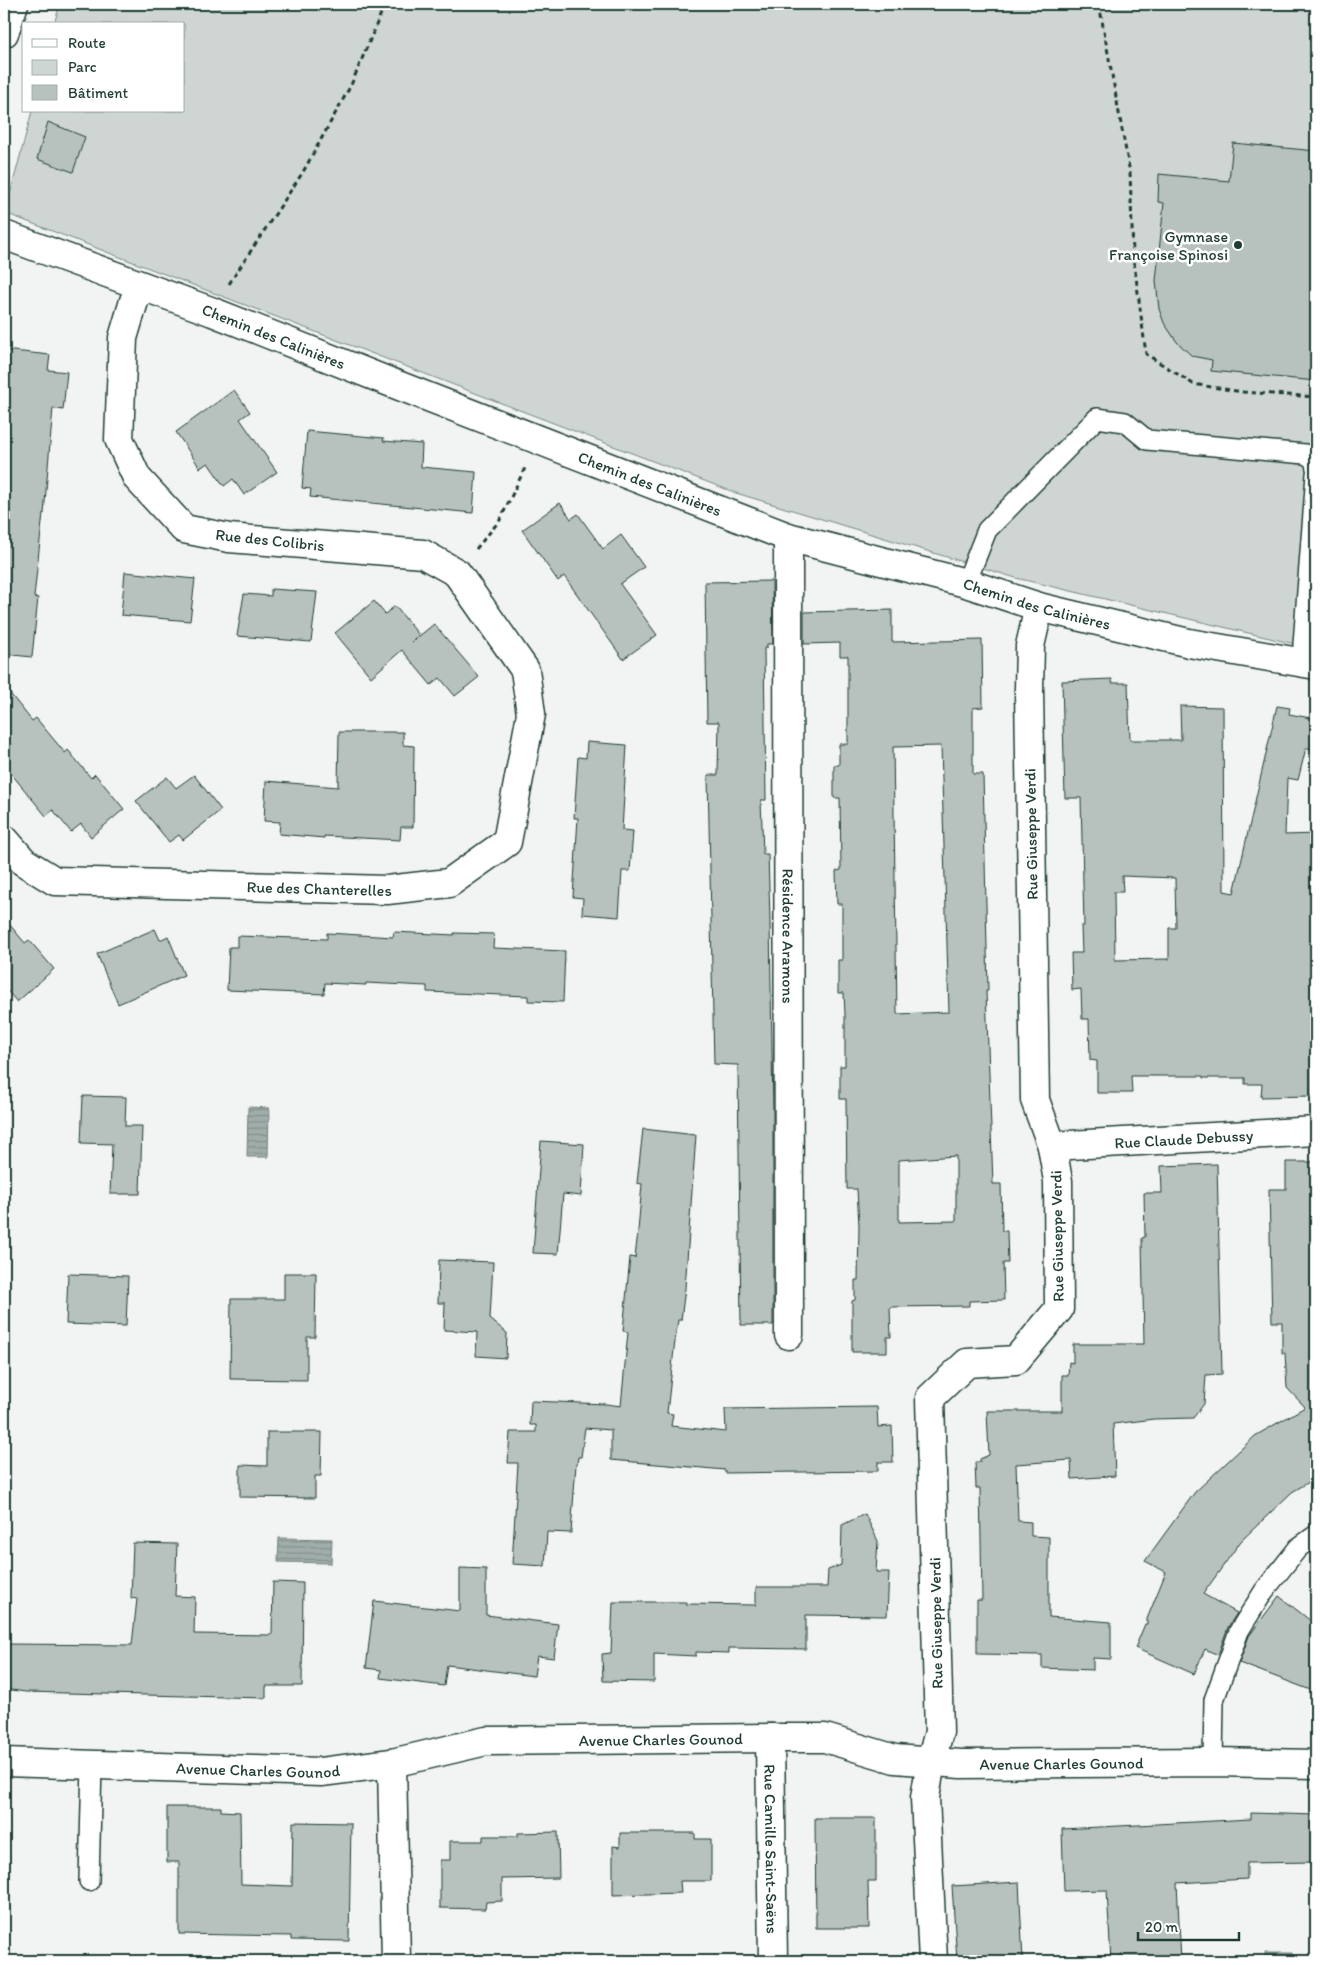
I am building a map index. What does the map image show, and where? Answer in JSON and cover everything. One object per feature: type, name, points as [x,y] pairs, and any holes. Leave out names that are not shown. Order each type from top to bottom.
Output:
[{"type":"street","points":[[4,33],[14,4]]},
{"type":"street","name":"Chemin des Calinières","points":[[4,235],[213,312],[788,537],[966,583],[1039,607],[1189,643],[1310,664]]},
{"type":"street","name":"Rue des Colibris","points":[[141,286],[134,301],[123,338],[119,440],[137,478],[184,529],[229,538],[423,554],[457,573],[525,670],[532,714]]},
{"type":"street","name":"Résidence Aramons","points":[[788,537],[790,1335]]},
{"type":"street","name":"Rue Giuseppe Verdi","points":[[933,1961],[925,1798],[931,1761],[939,1732],[930,1398],[967,1363],[1016,1360],[1059,1309],[1058,1182],[1052,1146],[1036,1100],[1035,1090],[1029,688],[1030,646],[1039,607]]},
{"type":"street","name":"Rue des Chanterelles","points":[[4,839],[24,862],[55,881],[387,890],[449,883],[506,842],[532,714]]},
{"type":"street","name":"Rue Claude Debussy","points":[[1052,1146],[1316,1131]]},
{"type":"street","name":"Rue Camille Saint-Saëns","points":[[770,1738],[773,1961]]},
{"type":"street","name":"Avenue Charles Gounod","points":[[4,1762],[321,1772],[392,1763],[486,1741],[825,1738],[895,1759],[961,1764],[1213,1762],[1316,1764]]},
{"type":"street","points":[[392,1763],[396,1961]]},
{"type":"lane","points":[[966,583],[987,530],[1097,418],[1125,422],[1147,440],[1305,454],[1314,459],[1316,468]]},
{"type":"lane","points":[[1310,664],[1303,644],[1316,474]]},
{"type":"lane","points":[[1213,1762],[1214,1700],[1239,1631],[1264,1591],[1298,1548],[1316,1536]]},
{"type":"lane","points":[[89,1882],[92,1765]]},
{"type":"path","points":[[213,312],[307,163],[350,85],[385,4]]},
{"type":"path","points":[[1099,4],[1130,173],[1133,254],[1146,354],[1193,384],[1243,392],[1316,397]]},
{"type":"path","points":[[457,573],[500,520],[539,440]]},
{"type":"green space","points":[[60,4],[1316,4],[1316,649],[1016,578],[736,493],[5,213],[32,112],[185,112],[185,22],[55,22]]},
{"type":"shaded area","points":[[248,1107],[269,1108],[268,1157],[247,1157]]},
{"type":"shaded area","points":[[279,1538],[332,1539],[331,1563],[278,1562]]},
{"type":"shaded area","points":[[1265,1953],[1292,1953],[1292,1961],[1265,1961]]},
{"type":"building","points":[[48,122],[85,137],[73,172],[37,159]]},
{"type":"building","name":"Gymnase Françoise Spinosi","points":[[1233,143],[1316,151],[1316,381],[1211,371],[1212,360],[1192,356],[1177,342],[1164,323],[1159,309],[1156,281],[1164,203],[1158,202],[1159,174],[1229,181]]},
{"type":"building","points":[[4,350],[50,355],[48,370],[67,372],[63,410],[53,408],[44,514],[34,597],[38,598],[32,657],[4,654]]},
{"type":"building","points":[[234,390],[250,412],[240,419],[277,472],[244,495],[233,479],[224,486],[208,463],[200,468],[176,432]]},
{"type":"building","points":[[307,431],[384,438],[383,441],[422,444],[421,467],[476,472],[473,513],[310,497],[311,489],[302,488]]},
{"type":"building","points":[[560,503],[571,519],[578,514],[603,549],[621,535],[644,567],[620,584],[657,635],[623,659],[564,576],[558,581],[522,530]]},
{"type":"building","points":[[125,572],[195,579],[190,621],[121,615]]},
{"type":"building","points":[[772,581],[773,644],[767,644],[767,648],[764,648],[766,800],[761,800],[763,854],[768,854],[770,920],[773,1114],[773,1325],[741,1325],[738,1065],[714,1064],[708,775],[718,775],[719,722],[707,722],[705,582]]},
{"type":"building","points":[[271,589],[317,592],[311,642],[237,636],[244,594],[271,596]]},
{"type":"building","points":[[374,601],[385,614],[395,606],[419,635],[412,642],[434,624],[479,677],[455,696],[440,678],[431,685],[402,650],[371,677],[335,633]]},
{"type":"building","points":[[892,610],[892,642],[982,640],[983,707],[973,708],[973,774],[983,774],[988,991],[986,991],[993,1184],[1001,1184],[1002,1231],[1007,1231],[1008,1263],[1003,1263],[1004,1300],[969,1301],[969,1306],[890,1307],[891,1337],[887,1337],[887,1352],[852,1352],[852,1301],[855,1300],[855,1280],[858,1280],[859,1226],[857,1189],[847,1189],[846,1099],[840,1099],[840,1066],[845,1066],[845,1014],[844,993],[838,993],[838,960],[842,960],[842,904],[837,904],[836,871],[841,870],[840,798],[834,798],[834,765],[839,765],[839,744],[848,744],[848,656],[840,656],[840,643],[804,644],[804,612]],"holes":[[[941,746],[949,1012],[897,1014],[893,747]],[[956,1156],[956,1221],[899,1222],[899,1160]]]},
{"type":"building","points":[[1112,679],[1112,683],[1128,683],[1130,740],[1181,740],[1180,706],[1223,707],[1224,891],[1234,893],[1277,706],[1290,708],[1289,714],[1316,719],[1316,749],[1306,748],[1298,780],[1287,778],[1285,835],[1316,834],[1316,1049],[1314,1049],[1313,1096],[1261,1097],[1262,1084],[1245,1084],[1245,1078],[1203,1078],[1203,1076],[1131,1076],[1132,1093],[1097,1093],[1097,1061],[1090,1060],[1089,1019],[1082,1019],[1081,989],[1072,990],[1071,953],[1082,953],[1081,926],[1084,926],[1081,798],[1065,798],[1062,681]],"holes":[[[1122,876],[1175,878],[1176,928],[1169,928],[1169,959],[1115,960],[1114,892],[1123,892]]]},
{"type":"building","points":[[4,686],[32,721],[36,718],[65,753],[68,750],[91,778],[95,774],[124,809],[91,837],[81,824],[71,832],[53,810],[46,816],[4,765]]},
{"type":"building","points":[[339,732],[403,732],[403,745],[414,746],[413,827],[401,827],[400,840],[324,836],[324,838],[279,834],[280,822],[264,821],[266,781],[338,787]]},
{"type":"building","points":[[587,742],[627,745],[622,830],[633,831],[630,871],[622,871],[619,917],[582,914],[583,898],[573,897],[578,818],[574,818],[578,757],[586,758]]},
{"type":"building","points":[[194,775],[221,810],[183,840],[179,835],[169,842],[136,801],[167,777],[176,788]]},
{"type":"building","points":[[4,918],[25,943],[29,940],[54,969],[17,1002],[4,987]]},
{"type":"building","points":[[155,929],[160,940],[168,936],[184,975],[118,1004],[97,954]]},
{"type":"building","points":[[394,932],[454,935],[454,933],[494,934],[493,948],[565,951],[563,1002],[528,1001],[528,996],[427,992],[427,986],[366,983],[366,985],[325,983],[324,994],[227,990],[229,947],[237,947],[237,936],[327,939],[327,933],[393,937]]},
{"type":"building","points":[[83,1096],[126,1097],[125,1126],[142,1126],[140,1194],[110,1194],[112,1144],[81,1143]]},
{"type":"building","points":[[643,1129],[696,1135],[685,1288],[681,1320],[678,1320],[667,1413],[673,1414],[671,1426],[726,1432],[725,1409],[877,1407],[878,1427],[892,1426],[893,1462],[878,1462],[878,1471],[725,1473],[725,1470],[611,1460],[611,1430],[585,1428],[581,1457],[578,1457],[576,1464],[571,1533],[547,1532],[545,1566],[512,1564],[518,1463],[508,1463],[510,1432],[536,1432],[536,1425],[530,1425],[531,1401],[621,1406],[628,1332],[623,1331],[630,1257],[635,1258],[638,1231],[642,1184],[637,1183]]},
{"type":"building","points":[[541,1141],[584,1144],[581,1196],[563,1194],[558,1254],[533,1253]]},
{"type":"building","points":[[1286,1162],[1316,1162],[1316,1478],[1292,1492],[1241,1541],[1203,1594],[1237,1613],[1228,1627],[1218,1655],[1205,1649],[1194,1674],[1135,1648],[1145,1624],[1147,1624],[1147,1619],[1166,1572],[1145,1561],[1195,1492],[1255,1436],[1305,1407],[1287,1388],[1285,1353],[1282,1353],[1282,1322],[1272,1322],[1269,1189],[1286,1189]]},
{"type":"building","points":[[1217,1164],[1222,1374],[1206,1375],[1204,1404],[1193,1418],[1154,1419],[1113,1424],[1115,1476],[1072,1479],[1071,1460],[1016,1464],[1018,1521],[1031,1522],[1031,1536],[1049,1537],[1049,1617],[1111,1622],[1111,1659],[1093,1658],[1093,1670],[1042,1668],[1042,1655],[977,1654],[977,1600],[982,1600],[980,1488],[976,1488],[975,1462],[980,1462],[980,1459],[989,1455],[987,1411],[1062,1411],[1062,1375],[1068,1375],[1069,1362],[1073,1363],[1073,1344],[1144,1344],[1142,1238],[1145,1237],[1144,1193],[1162,1193],[1161,1166]]},
{"type":"building","points":[[439,1260],[493,1262],[490,1319],[507,1333],[506,1358],[476,1356],[477,1332],[444,1330],[445,1303],[438,1303]]},
{"type":"building","points":[[284,1273],[316,1273],[315,1337],[307,1337],[307,1380],[230,1379],[231,1299],[284,1299]]},
{"type":"building","points":[[68,1274],[128,1276],[126,1326],[66,1324]]},
{"type":"building","points":[[267,1432],[322,1432],[321,1476],[315,1476],[315,1498],[240,1497],[240,1465],[267,1466]]},
{"type":"building","points":[[865,1514],[878,1541],[876,1572],[889,1572],[887,1616],[806,1615],[806,1649],[729,1648],[729,1653],[696,1652],[696,1656],[654,1654],[654,1682],[603,1681],[602,1654],[611,1653],[613,1602],[686,1602],[686,1604],[756,1605],[756,1587],[827,1587],[828,1570],[841,1565],[842,1525]]},
{"type":"building","points":[[133,1543],[177,1544],[175,1596],[195,1597],[194,1634],[272,1635],[273,1582],[303,1583],[302,1686],[266,1686],[266,1698],[26,1692],[4,1689],[4,1644],[132,1645],[137,1599],[131,1598]]},
{"type":"building","points":[[460,1568],[486,1569],[486,1615],[558,1624],[554,1658],[537,1656],[534,1676],[447,1665],[444,1686],[380,1678],[381,1670],[366,1668],[374,1601],[460,1611]]},
{"type":"building","points":[[1279,1596],[1316,1625],[1316,1692],[1239,1663],[1249,1636]]},
{"type":"building","points":[[167,1807],[221,1807],[221,1811],[240,1812],[241,1884],[292,1886],[293,1822],[351,1823],[349,1941],[291,1940],[291,1936],[179,1934],[179,1862],[167,1862]]},
{"type":"building","points":[[1251,1813],[1316,1815],[1316,1862],[1247,1863],[1247,1879],[1177,1883],[1181,1961],[1111,1961],[1107,1890],[1064,1891],[1062,1829],[1251,1819]]},
{"type":"building","points":[[815,1818],[876,1818],[876,1881],[868,1881],[869,1928],[816,1928]]},
{"type":"building","points":[[558,1832],[559,1878],[502,1879],[502,1901],[486,1902],[485,1909],[440,1908],[440,1860],[450,1860],[450,1841],[483,1841],[483,1836],[518,1836],[518,1833]]},
{"type":"building","points":[[620,1833],[695,1833],[695,1839],[711,1839],[711,1881],[680,1881],[681,1893],[613,1895],[613,1846],[620,1847]]},
{"type":"building","points":[[1019,1882],[1023,1961],[957,1961],[952,1886]]},
{"type":"place","name":"Gymnase Françoise Spinosi","points":[[1238,245]]}]
